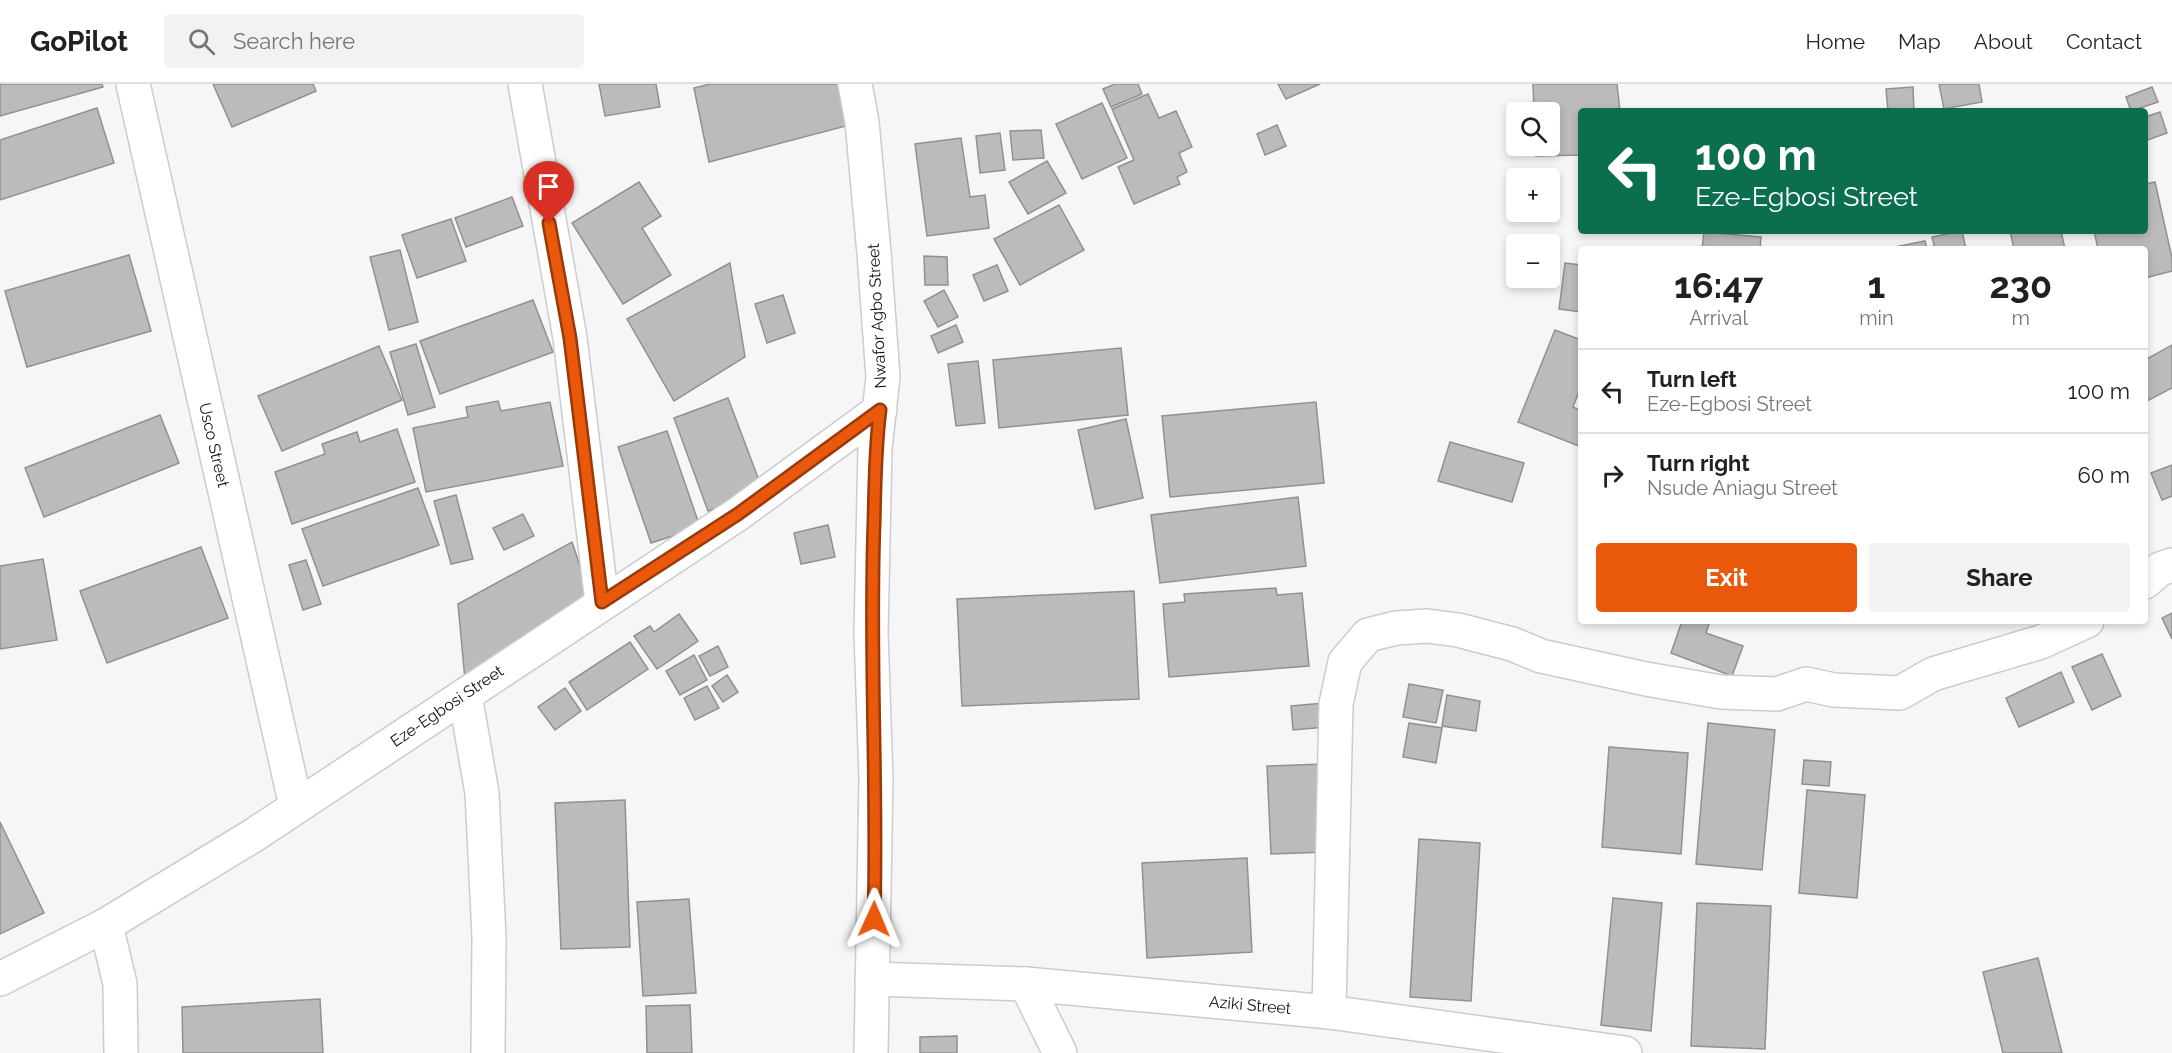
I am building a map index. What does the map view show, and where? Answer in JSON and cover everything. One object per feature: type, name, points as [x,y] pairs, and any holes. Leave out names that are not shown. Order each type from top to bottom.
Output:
[{"type":"street","name":"Usco Street","points":[[133,84],[296,806]]},
{"type":"street","points":[[525,84],[570,338],[602,602]]},
{"type":"street","name":"Nwafor Agbo Street","points":[[855,84],[862,122],[883,377],[875,447],[871,633],[876,779],[871,1053]]},
{"type":"street","name":"Eze-Egbosi Street","points":[[0,979],[106,925],[254,835],[602,602],[738,514],[880,410]]},
{"type":"street","points":[[2148,579],[2160,569],[2172,565]]},
{"type":"street","points":[[1329,1012],[1336,704],[1345,662],[1368,635],[1396,628],[1427,626],[1458,630],[1512,644],[1541,656],[1646,679],[1721,692],[1778,694],[1806,684],[1834,690],[1900,693],[1933,674],[2041,642],[2080,624]]},
{"type":"street","points":[[465,695],[482,793],[489,938],[488,1053]]},
{"type":"street","points":[[106,925],[112,943],[123,1006],[121,1053]]},
{"type":"street","name":"Aziki Street","points":[[872,979],[1026,984],[1329,1012],[1563,1048],[1625,1053]]},
{"type":"street","points":[[1026,984],[1060,1053]]},
{"type":"building","points":[[0,84],[102,84],[103,87],[0,116]]},
{"type":"building","points":[[213,84],[313,84],[316,91],[232,127]]},
{"type":"building","points":[[599,84],[656,84],[660,107],[605,116]]},
{"type":"building","points":[[710,84],[840,84],[846,126],[709,162],[694,88]]},
{"type":"building","points":[[1115,84],[1138,84],[1142,94],[1111,107],[1103,89]]},
{"type":"building","points":[[1278,84],[1320,84],[1286,99]]},
{"type":"building","points":[[1533,84],[1617,84],[1620,108],[1578,108],[1578,155],[1560,155],[1560,102],[1534,102]]},
{"type":"building","points":[[1939,84],[1979,84],[1982,102],[1944,108]]},
{"type":"building","points":[[1913,87],[1914,108],[1888,108],[1886,89]]},
{"type":"building","points":[[2152,87],[2158,102],[2140,108],[2130,108],[2126,97]]},
{"type":"building","points":[[1148,94],[1159,118],[1176,111],[1192,147],[1179,153],[1187,172],[1177,177],[1180,184],[1134,204],[1118,167],[1134,160],[1112,109]]},
{"type":"building","points":[[1102,103],[1127,158],[1082,179],[1056,124]]},
{"type":"building","points":[[97,108],[114,163],[0,200],[0,140]]},
{"type":"building","points":[[2160,112],[2167,133],[2148,140],[2148,116]]},
{"type":"building","points":[[1277,125],[1286,146],[1265,155],[1257,134]]},
{"type":"building","points":[[1041,130],[1044,158],[1013,160],[1010,131]]},
{"type":"building","points":[[1000,133],[1005,170],[980,173],[976,136]]},
{"type":"building","points":[[961,138],[970,197],[985,195],[989,228],[927,236],[915,144]]},
{"type":"building","points":[[1047,161],[1066,193],[1028,214],[1009,182]]},
{"type":"building","points":[[639,182],[661,216],[642,228],[671,275],[623,304],[572,223]]},
{"type":"building","points":[[2155,182],[2172,258],[2172,271],[2148,277],[2148,246],[2097,246],[2095,234],[2148,234],[2148,183]]},
{"type":"building","points":[[512,197],[523,226],[466,247],[455,218]]},
{"type":"building","points":[[1059,205],[1084,250],[1020,285],[994,239]]},
{"type":"building","points":[[451,219],[466,261],[417,278],[402,235]]},
{"type":"building","points":[[1704,234],[1761,237],[1760,246],[1702,246]]},
{"type":"building","points":[[1963,234],[1965,246],[1934,246],[1932,237]]},
{"type":"building","points":[[2011,234],[2062,234],[2064,246],[2013,246]]},
{"type":"building","points":[[1925,241],[1926,246],[1900,246]]},
{"type":"building","points":[[400,250],[418,322],[389,330],[370,257]]},
{"type":"building","points":[[129,255],[151,331],[27,367],[5,291]]},
{"type":"building","points":[[924,256],[947,257],[948,285],[925,285]]},
{"type":"building","points":[[730,263],[745,357],[674,401],[627,319]]},
{"type":"building","points":[[1565,263],[1578,265],[1578,312],[1559,309]]},
{"type":"building","points":[[997,265],[1008,291],[984,301],[973,275]]},
{"type":"building","points":[[944,290],[958,317],[938,327],[924,301]]},
{"type":"building","points":[[783,295],[795,333],[767,343],[755,304]]},
{"type":"building","points":[[533,300],[553,352],[440,394],[420,341]]},
{"type":"building","points":[[956,325],[963,342],[938,353],[931,336]]},
{"type":"building","points":[[1555,330],[1578,339],[1578,394],[1573,407],[1578,410],[1578,446],[1518,422]]},
{"type":"building","points":[[416,344],[435,407],[408,415],[390,352]]},
{"type":"building","points":[[2172,345],[2172,388],[2148,400],[2148,358]]},
{"type":"building","points":[[379,346],[402,400],[282,451],[258,396]]},
{"type":"building","points":[[1121,348],[1128,415],[999,428],[993,360]]},
{"type":"building","points":[[978,361],[985,423],[956,426],[948,364]]},
{"type":"building","points":[[728,398],[763,491],[708,511],[674,418]]},
{"type":"building","points":[[498,401],[501,411],[550,402],[563,466],[426,492],[413,428],[468,417],[466,407]]},
{"type":"building","points":[[1316,402],[1324,483],[1170,497],[1162,416]]},
{"type":"building","points":[[160,415],[179,463],[44,517],[25,468]]},
{"type":"building","points":[[1126,419],[1143,498],[1095,509],[1078,430]]},
{"type":"building","points":[[397,429],[415,482],[292,524],[275,472],[325,454],[322,444],[357,432],[360,442]]},
{"type":"building","points":[[667,431],[700,527],[651,543],[618,447]]},
{"type":"building","points":[[1450,442],[1524,463],[1512,502],[1438,481]]},
{"type":"building","points":[[2172,465],[2172,496],[2162,500],[2151,473]]},
{"type":"building","points":[[418,488],[439,545],[323,586],[302,529]]},
{"type":"building","points":[[456,495],[473,559],[451,564],[434,501]]},
{"type":"building","points":[[1298,497],[1306,566],[1160,583],[1151,515]]},
{"type":"building","points":[[523,514],[534,536],[504,550],[493,528]]},
{"type":"building","points":[[828,525],[835,557],[801,564],[794,533]]},
{"type":"building","points":[[572,542],[592,602],[465,680],[458,604]]},
{"type":"building","points":[[201,547],[228,618],[107,663],[80,591]]},
{"type":"building","points":[[43,559],[57,640],[0,649],[0,566]]},
{"type":"building","points":[[306,560],[321,604],[303,610],[289,565]]},
{"type":"building","points":[[1276,588],[1277,595],[1302,593],[1309,666],[1169,677],[1163,604],[1185,602],[1184,594]]},
{"type":"building","points":[[1134,591],[1139,699],[962,706],[957,599]]},
{"type":"building","points":[[2172,613],[2172,639],[2162,618]]},
{"type":"building","points":[[679,614],[698,641],[657,669],[634,636],[650,626],[654,632]]},
{"type":"building","points":[[1681,624],[1709,624],[1706,633],[1743,646],[1732,676],[1671,653]]},
{"type":"building","points":[[630,642],[648,669],[587,710],[569,682]]},
{"type":"building","points":[[718,646],[728,667],[710,676],[699,656]]},
{"type":"building","points":[[2102,654],[2121,696],[2092,710],[2072,667]]},
{"type":"building","points":[[694,655],[707,680],[680,695],[666,671]]},
{"type":"building","points":[[2061,672],[2074,702],[2019,727],[2006,698]]},
{"type":"building","points":[[727,675],[738,692],[723,702],[712,686]]},
{"type":"building","points":[[1409,684],[1443,690],[1436,723],[1403,717]]},
{"type":"building","points":[[707,686],[719,708],[695,720],[684,698]]},
{"type":"building","points":[[565,688],[581,711],[555,730],[538,707]]},
{"type":"building","points":[[1447,695],[1480,701],[1476,731],[1442,726]]},
{"type":"building","points":[[1324,703],[1326,727],[1293,730],[1291,706]]},
{"type":"building","points":[[1409,723],[1442,728],[1436,763],[1403,757]]},
{"type":"building","points":[[1708,723],[1775,730],[1762,870],[1696,864]]},
{"type":"building","points":[[1609,747],[1688,753],[1681,854],[1602,847]]},
{"type":"building","points":[[1804,760],[1831,762],[1829,786],[1802,784]]},
{"type":"building","points":[[1322,764],[1327,852],[1271,854],[1267,766]]},
{"type":"building","points":[[1807,790],[1865,795],[1857,898],[1799,893]]},
{"type":"building","points":[[625,800],[630,947],[561,949],[555,803]]},
{"type":"building","points":[[0,822],[44,913],[0,934]]},
{"type":"building","points":[[1419,839],[1480,843],[1471,1001],[1410,997]]},
{"type":"building","points":[[1247,858],[1252,952],[1147,958],[1142,863]]},
{"type":"building","points":[[1613,898],[1662,903],[1651,1031],[1601,1025]]},
{"type":"building","points":[[689,899],[696,993],[643,996],[637,902]]},
{"type":"building","points":[[1697,903],[1771,906],[1765,1049],[1691,1046]]},
{"type":"building","points":[[2038,958],[2062,1053],[2003,1053],[1983,972]]},
{"type":"building","points":[[320,999],[323,1053],[183,1053],[182,1007]]},
{"type":"building","points":[[690,1005],[692,1053],[647,1053],[646,1006]]},
{"type":"building","points":[[957,1036],[957,1053],[920,1053],[920,1037]]},
{"type":"route","points":[[549,223],[570,338],[602,602],[738,514],[880,410],[875,447],[871,633],[876,779],[874,919]]}]
